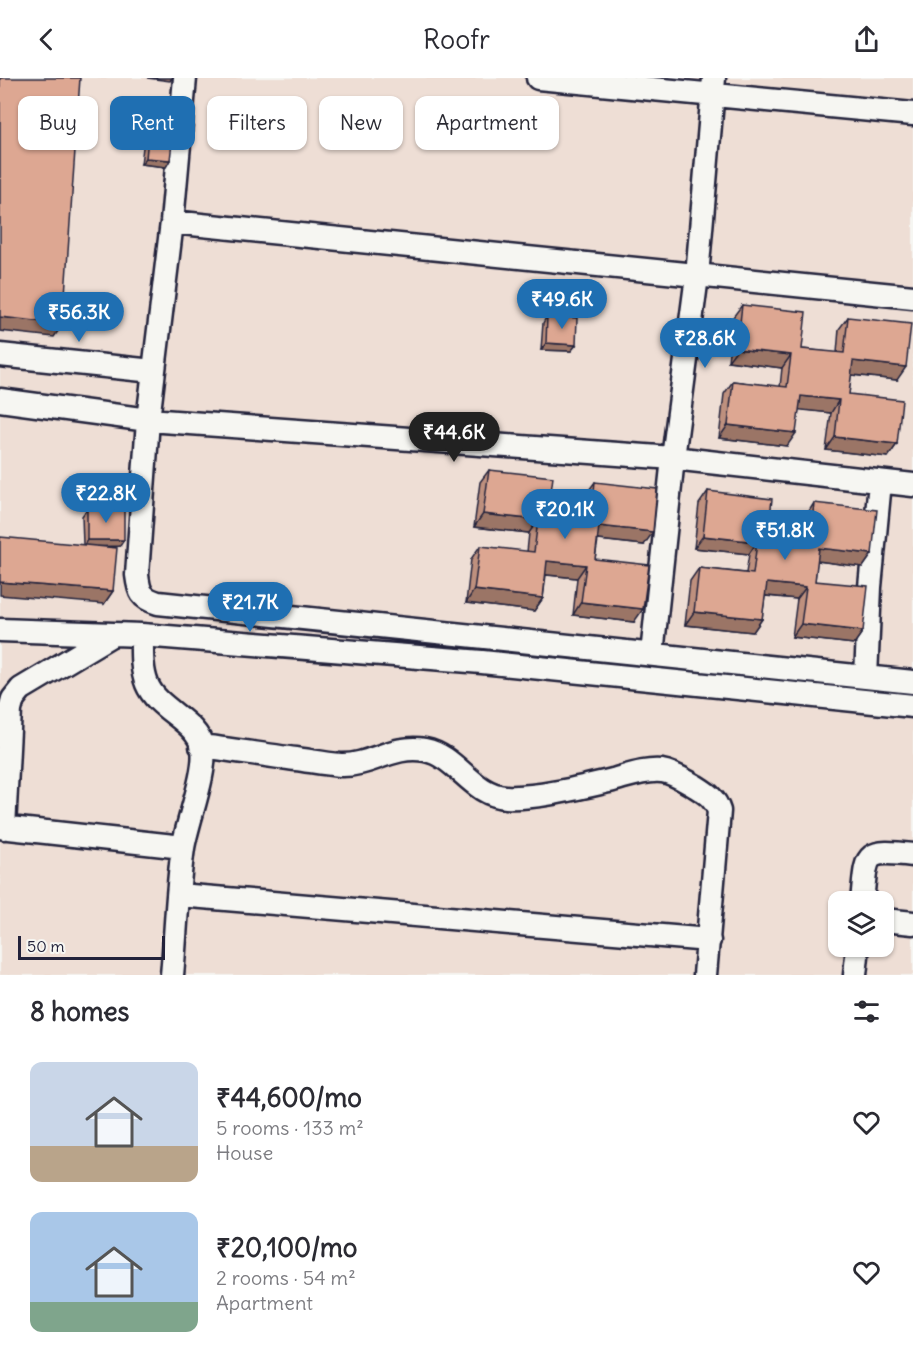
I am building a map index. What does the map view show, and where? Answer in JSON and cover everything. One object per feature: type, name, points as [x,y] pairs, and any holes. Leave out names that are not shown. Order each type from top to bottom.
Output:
[{"type":"street","points":[[185,78],[172,222],[148,420],[137,575],[138,589],[146,599],[170,604],[913,682]]},
{"type":"street","points":[[538,78],[713,86],[913,114]]},
{"type":"street","points":[[652,654],[673,458],[697,276],[713,86]]},
{"type":"street","points":[[172,222],[913,297]]},
{"type":"street","points":[[0,355],[153,371]]},
{"type":"street","points":[[0,400],[148,420],[673,458],[913,485]]},
{"type":"street","points":[[866,677],[870,587],[880,482]]},
{"type":"street","points":[[0,630],[142,635],[482,662],[913,706]]},
{"type":"street","points":[[113,634],[21,689],[13,699],[10,710],[2,828],[183,847]]},
{"type":"street","points":[[142,635],[143,669],[148,686],[158,701],[192,730],[203,750],[201,769],[183,847],[172,975]]},
{"type":"street","points":[[201,746],[340,765],[364,762],[396,750],[426,750],[440,755],[482,790],[491,795],[504,797],[582,787],[641,773],[660,771],[674,774],[708,794],[716,802],[719,811],[705,975]]},
{"type":"street","points":[[863,891],[866,863],[874,854],[885,852],[913,855]]},
{"type":"street","points":[[179,895],[709,940]]},
{"type":"street","points":[[894,921],[913,923]]},
{"type":"street","points":[[855,975],[857,957]]},
{"type":"shaded area","points":[[0,78],[913,78],[913,975],[0,975]]},
{"type":"building","points":[[0,78],[80,78],[79,96],[18,96],[18,150],[75,150],[63,324],[0,317]]},
{"type":"building","points":[[147,150],[171,150],[170,160],[146,158]]},
{"type":"building","points":[[742,305],[806,312],[802,349],[844,353],[848,317],[911,324],[906,367],[853,361],[849,394],[902,400],[897,444],[835,437],[839,400],[801,396],[796,433],[728,425],[733,381],[787,387],[791,355],[737,349]]},
{"type":"building","points":[[547,316],[577,318],[576,345],[546,343]]},
{"type":"building","points":[[489,470],[553,477],[548,514],[591,518],[595,482],[657,489],[653,532],[599,526],[595,559],[649,565],[643,609],[581,602],[586,565],[547,561],[543,598],[474,590],[480,546],[534,552],[538,520],[483,514]]},
{"type":"building","points":[[708,491],[772,499],[768,535],[810,540],[814,503],[877,510],[872,554],[819,548],[815,581],[868,586],[863,631],[801,624],[806,587],[767,583],[762,619],[694,612],[699,568],[753,574],[757,542],[703,536]]},
{"type":"building","points":[[124,508],[124,540],[87,540],[87,509]]},
{"type":"building","points":[[0,537],[117,548],[113,591],[0,582]]}]
